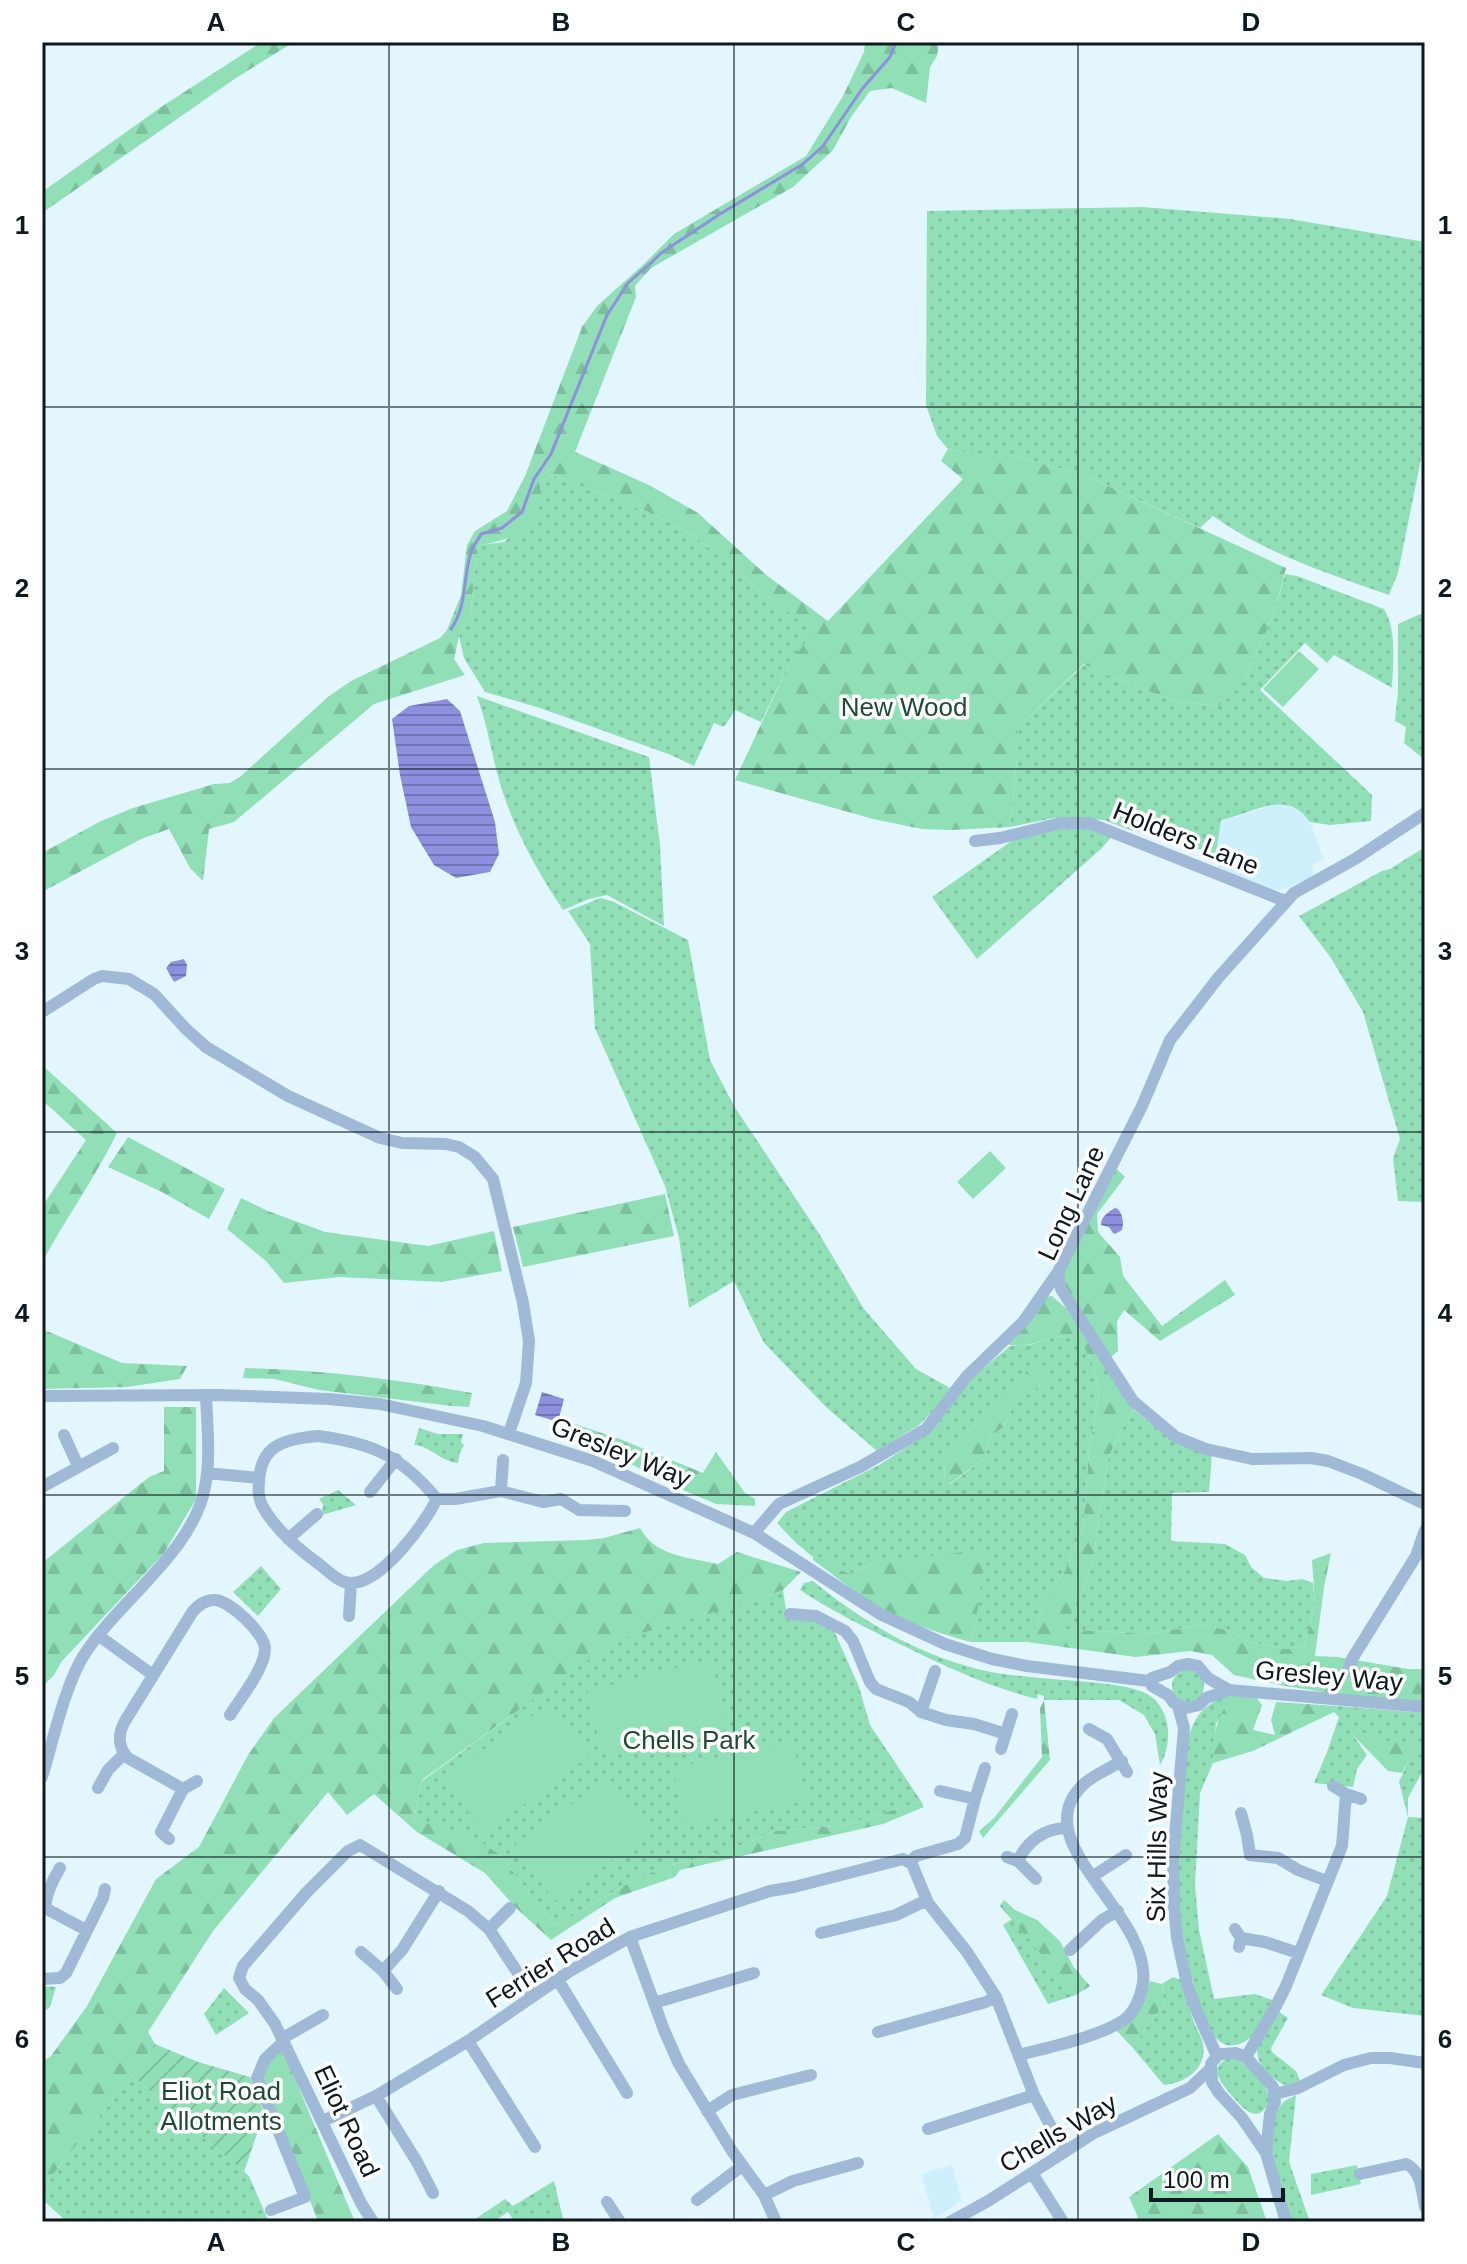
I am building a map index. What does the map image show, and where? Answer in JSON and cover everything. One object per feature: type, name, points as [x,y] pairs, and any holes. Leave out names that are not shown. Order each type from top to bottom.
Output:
[{"type":"street","name":"Long Lane","points":[[1425,813],[1355,859],[1294,893],[1218,978],[1170,1040],[1142,1106],[1058,1272],[1061,1289],[1133,1401],[1176,1437],[1206,1449],[1252,1459],[1311,1458],[1328,1461],[1425,1504]]},
{"type":"street","name":"Holders Lane","points":[[975,841],[1061,823],[1089,823],[1285,901]]},
{"type":"street","points":[[42,1012],[94,979],[102,976],[129,979],[154,994],[206,1047],[288,1096],[380,1138],[402,1143],[446,1144],[459,1147],[475,1157],[493,1179],[529,1341],[526,1383],[509,1433]]},
{"type":"street","points":[[754,1533],[779,1504],[860,1467],[926,1429],[967,1376],[1023,1322],[1058,1272]]},
{"type":"street","points":[[42,1777],[74,1675],[85,1653],[185,1535],[199,1509],[207,1473],[206,1395]]},
{"type":"street","name":"Gresley Way","points":[[42,1396],[206,1395],[329,1399],[380,1404],[453,1418],[593,1461],[754,1533],[880,1614],[954,1648],[1027,1666],[1149,1681],[1188,1664],[1203,1669],[1208,1678],[1229,1690]]},
{"type":"street","points":[[437,1499],[429,1516],[381,1570],[351,1583],[341,1580],[288,1539],[262,1506],[258,1492],[261,1463],[273,1447],[318,1436],[365,1444],[396,1459],[437,1499],[501,1491],[543,1502],[561,1499]]},
{"type":"street","points":[[63,1438],[78,1466]]},
{"type":"street","points":[[42,1487],[113,1448]]},
{"type":"street","points":[[370,1492],[396,1459]]},
{"type":"street","points":[[501,1491],[503,1460]]},
{"type":"street","points":[[207,1473],[259,1478]]},
{"type":"street","points":[[555,1486],[561,1499],[579,1510],[617,1515]]},
{"type":"street","points":[[288,1539],[317,1514]]},
{"type":"street","points":[[1348,1671],[1352,1659],[1416,1556],[1425,1530]]},
{"type":"street","points":[[349,1616],[351,1583]]},
{"type":"street","points":[[183,1789],[124,1754],[120,1732],[193,1611],[207,1600],[227,1603],[260,1634],[265,1651],[261,1666],[230,1715]]},
{"type":"street","points":[[790,1614],[816,1616],[845,1631],[853,1641],[873,1686],[881,1691],[909,1702],[921,1712],[1006,1734]]},
{"type":"street","points":[[99,1636],[153,1675]]},
{"type":"street","points":[[921,1712],[935,1671]]},
{"type":"street","points":[[1168,1695],[1166,1683],[1170,1672]]},
{"type":"street","points":[[1206,1698],[1210,1689],[1208,1678]]},
{"type":"street","name":"Gresley Way","points":[[1149,1681],[1178,1706]]},
{"type":"street","name":"Gresley Way","points":[[1194,1707],[1206,1698],[1229,1690],[1425,1707]]},
{"type":"street","points":[[1178,1706],[1194,1707]]},
{"type":"street","name":"Six Hills Way","points":[[1178,1706],[1184,1728],[1173,1861],[1177,1938],[1195,2007],[1217,2056]]},
{"type":"street","name":"Six Hills Way","points":[[1184,1728],[1194,1707]]},
{"type":"street","points":[[1001,1749],[1012,1714]]},
{"type":"street","points":[[1019,2055],[1107,2029],[1122,2021],[1134,2009],[1142,1990],[1143,1963],[1131,1932],[1075,1852],[1067,1828],[1069,1807],[1081,1787],[1087,1781],[1125,1766],[1107,1739],[1089,1729]]},
{"type":"street","points":[[98,1788],[108,1770],[124,1754]]},
{"type":"street","points":[[940,1791],[975,1799],[985,1768]]},
{"type":"street","points":[[169,1839],[161,1832],[183,1789],[197,1781]]},
{"type":"street","points":[[1333,1786],[1361,1799]]},
{"type":"street","points":[[1246,2057],[1276,2006],[1342,1846],[1346,1794]]},
{"type":"street","name":"Ferrier Road","points":[[323,2121],[376,2096],[468,2041],[570,1971],[630,1937],[770,1891],[896,1860],[910,1862],[922,1853],[958,1844],[965,1838],[975,1799]]},
{"type":"street","points":[[1240,1810],[1250,1855],[1278,1858],[1327,1881]]},
{"type":"street","points":[[1036,1879],[1013,1859],[1039,1836],[1067,1828]]},
{"type":"street","name":"Eliot Road","points":[[373,2222],[361,2203],[284,2040],[268,2013],[239,1978],[243,1966],[306,1893],[353,1847],[360,1845],[439,1891]]},
{"type":"street","points":[[1093,1876],[1126,1855]]},
{"type":"street","points":[[910,1862],[927,1900],[967,1952],[996,1997],[1034,2095],[1064,2151]]},
{"type":"street","points":[[60,1868],[45,1898],[45,1908],[86,1930]]},
{"type":"street","points":[[42,1979],[60,1978],[66,1973],[105,1889]]},
{"type":"street","points":[[383,1971],[402,1950],[439,1891],[489,1929],[533,1996]]},
{"type":"street","points":[[821,1933],[896,1915],[927,1900]]},
{"type":"street","points":[[489,1929],[510,1908]]},
{"type":"street","points":[[1070,1950],[1102,1920],[1118,1911]]},
{"type":"street","points":[[630,1937],[679,2064],[742,2166],[764,2195],[776,2222]]},
{"type":"street","points":[[1238,1938],[1265,1942],[1298,1953]]},
{"type":"street","points":[[361,1952],[383,1971],[397,1989]]},
{"type":"street","points":[[654,2003],[754,1973]]},
{"type":"street","points":[[558,1980],[627,2093]]},
{"type":"street","points":[[878,2032],[996,1997]]},
{"type":"street","points":[[271,2210],[305,2197],[257,2078],[265,2059],[284,2040],[323,2015]]},
{"type":"street","points":[[468,2041],[535,2147]]},
{"type":"street","points":[[1266,2153],[1270,2114],[1275,2102],[1269,2082],[1246,2057],[1231,2052],[1217,2056],[1210,2069],[1212,2082],[1266,2153],[1286,2222]]},
{"type":"street","points":[[1275,2094],[1298,2088],[1344,2065],[1371,2058],[1425,2063]]},
{"type":"street","name":"Chells Way","points":[[950,2222],[1094,2133],[1190,2088],[1210,2069]]},
{"type":"street","points":[[707,2111],[732,2095],[811,2075]]},
{"type":"street","points":[[1190,2088],[1219,2093]]},
{"type":"street","points":[[928,2129],[1034,2095]]},
{"type":"street","points":[[376,2096],[433,2193]]},
{"type":"street","points":[[1242,2118],[1262,2119],[1270,2114]]},
{"type":"street","points":[[764,2195],[793,2181],[858,2163]]},
{"type":"street","points":[[1360,2174],[1410,2165],[1418,2176],[1425,2207]]},
{"type":"street","points":[[697,2200],[742,2166]]},
{"type":"street","points":[[1032,2173],[1063,2222]]},
{"type":"street","points":[[607,2202],[620,2222]]},
{"type":"shaded area","points":[[1281,802],[1304,812],[1310,822],[1324,859],[1312,865],[1316,876],[1273,891],[1219,872],[1216,854],[1221,820]]},
{"type":"shaded area","points":[[952,2165],[962,2201],[934,2219],[921,2174]]},
{"type":"green space","points":[[262,42],[294,42],[236,78],[42,213],[42,192],[164,105]]},
{"type":"green space","name":"New Wood","points":[[865,42],[939,42],[937,56],[930,67],[926,103],[892,88],[870,91],[833,150],[793,187],[651,268],[635,286],[636,297],[575,452],[649,485],[698,513],[765,574],[828,621],[963,479],[941,461],[948,449],[983,455],[1009,455],[1082,474],[1286,568],[1274,614],[1242,684],[1219,706],[1177,702],[1084,664],[1017,728],[1010,827],[922,829],[873,819],[735,780],[790,662],[814,632],[695,536],[648,512],[553,475],[541,481],[539,508],[530,524],[516,535],[480,545],[475,564],[471,613],[459,636],[454,659],[465,675],[374,704],[234,822],[209,829],[203,881],[190,868],[169,829],[141,839],[42,892],[42,853],[101,821],[133,808],[214,784],[230,783],[329,696],[351,681],[440,638],[447,630],[461,595],[467,545],[475,531],[507,511],[525,476],[582,327],[597,306],[674,234],[806,156],[843,96],[864,52]]},
{"type":"green space","points":[[1143,207],[1290,219],[1425,242],[1425,439],[1398,573],[1389,595],[1276,552],[1213,516],[1200,528],[1082,474],[1009,455],[983,455],[948,449],[937,436],[926,405],[927,211]]},
{"type":"green space","points":[[553,475],[648,512],[695,536],[815,632],[790,662],[761,722],[735,710],[723,727],[714,723],[694,766],[537,707],[485,692],[464,658],[459,636],[471,613],[475,564],[480,545],[504,542],[539,509],[541,481]]},
{"type":"green space","points":[[1285,574],[1384,609],[1388,618],[1393,647],[1392,688],[1334,655],[1327,663],[1305,643],[1260,690],[1372,795],[1371,821],[1330,825],[1310,822],[1291,806],[1269,806],[1221,820],[1216,854],[1104,820],[1054,818],[1010,827],[1017,728],[1085,664],[1177,702],[1219,706],[1242,684],[1274,614]]},
{"type":"green space","points":[[1425,612],[1425,760],[1404,743],[1406,727],[1395,721],[1398,624]]},
{"type":"green space","points":[[1299,651],[1319,669],[1283,707],[1263,689]]},
{"type":"green space","points":[[477,696],[649,757],[660,846],[664,926],[607,895],[563,910],[536,866],[513,819],[501,787]]},
{"type":"green space","points":[[1062,826],[1083,826],[1114,834],[977,959],[932,897],[1013,840]]},
{"type":"green space","points":[[1425,847],[1425,1202],[1398,1201],[1393,1158],[1400,1139],[1363,1012],[1331,958],[1299,916],[1390,869]]},
{"type":"green space","points":[[601,898],[688,940],[710,1060],[734,1106],[818,1232],[864,1309],[916,1369],[950,1388],[919,1425],[877,1451],[826,1407],[764,1343],[734,1281],[689,1308],[679,1238],[665,1186],[595,1028],[590,944],[568,911]]},
{"type":"green space","points":[[42,1065],[117,1133],[45,1257],[42,1255],[42,1207],[86,1140],[42,1100]]},
{"type":"green space","points":[[128,1137],[225,1189],[209,1219],[162,1192],[108,1167]]},
{"type":"green space","points":[[990,1151],[1006,1168],[973,1199],[957,1182]]},
{"type":"green space","points":[[1116,1168],[1125,1177],[1097,1214],[1098,1232],[1120,1257],[1123,1276],[1162,1326],[1225,1280],[1235,1295],[1160,1341],[1124,1310],[1117,1321],[1118,1351],[1111,1357],[1066,1288],[1061,1269]]},
{"type":"green space","points":[[665,1194],[674,1236],[523,1267],[513,1227]]},
{"type":"green space","points":[[241,1198],[325,1232],[428,1246],[494,1231],[502,1271],[442,1282],[340,1277],[284,1283],[266,1261],[227,1229]]},
{"type":"green space","points":[[1052,1296],[1067,1309],[1134,1410],[1108,1459],[1093,1560],[1082,1593],[1063,1629],[1147,1634],[1201,1625],[1228,1630],[1250,1642],[1286,1649],[1304,1646],[1315,1605],[1312,1560],[1331,1553],[1315,1656],[1425,1669],[1425,1703],[1335,1694],[1234,1675],[1212,1655],[1190,1651],[1136,1657],[1027,1642],[1035,1631],[1044,1601],[1065,1571],[1083,1528],[1089,1450],[1099,1394],[1093,1365],[1078,1336],[1054,1337],[1022,1346],[1005,1343],[1046,1297]]},
{"type":"green space","points":[[42,1329],[122,1363],[187,1366],[180,1379],[127,1387],[42,1389]]},
{"type":"green space","points":[[1078,1335],[1093,1365],[1099,1394],[1089,1450],[1083,1528],[1065,1571],[1044,1601],[1035,1631],[1027,1642],[970,1642],[976,1621],[876,1562],[851,1574],[824,1558],[813,1557],[777,1523],[786,1512],[879,1465],[932,1431],[972,1378],[1010,1346],[1029,1345],[1054,1337]],"holes":[[[1039,1360],[1046,1381],[1012,1408],[1004,1427],[992,1435],[983,1460],[950,1484],[944,1479],[945,1462],[959,1443]]]},
{"type":"green space","points":[[1038,1360],[1047,1368],[1046,1381],[1012,1408],[1004,1427],[992,1435],[983,1460],[949,1484],[944,1479],[945,1462],[959,1443]]},
{"type":"green space","points":[[245,1368],[359,1376],[472,1393],[469,1407],[452,1406],[319,1390],[275,1379],[243,1378]]},
{"type":"green space","points":[[164,1407],[196,1407],[196,1499],[164,1553],[62,1661],[42,1687],[42,1563],[149,1477],[164,1471]]},
{"type":"green space","points":[[1134,1410],[1170,1437],[1212,1454],[1209,1492],[1172,1493],[1171,1541],[1225,1544],[1245,1555],[1251,1567],[1264,1578],[1302,1579],[1313,1583],[1315,1605],[1304,1646],[1286,1649],[1250,1642],[1228,1630],[1201,1625],[1147,1634],[1062,1629],[1082,1593],[1093,1560],[1108,1459]]},
{"type":"green space","points":[[569,1422],[703,1473],[716,1452],[745,1493],[755,1499],[755,1506],[716,1504],[671,1485],[614,1455],[562,1434]]},
{"type":"green space","points":[[419,1428],[438,1434],[463,1434],[461,1442],[464,1445],[458,1463],[414,1445]]},
{"type":"green space","points":[[338,1490],[356,1505],[322,1515],[323,1504],[319,1499]]},
{"type":"green space","points":[[640,1528],[655,1545],[684,1557],[718,1564],[737,1552],[801,1572],[783,1590],[757,1600],[614,1641],[422,1780],[414,1819],[475,1838],[500,1855],[555,1926],[637,1878],[730,1850],[775,1831],[846,1825],[921,1801],[924,1807],[883,1824],[680,1870],[675,1877],[615,1898],[551,1940],[516,1908],[485,1873],[417,1832],[374,1794],[347,1815],[328,1792],[213,1931],[148,2032],[155,2044],[42,2188],[42,2062],[51,2056],[87,2006],[156,1879],[199,1847],[248,1755],[274,1718],[434,1565],[457,1550],[484,1543],[604,1538]]},
{"type":"green space","points":[[976,1551],[985,1555],[970,1642],[886,1611],[813,1560],[813,1557],[838,1558],[841,1570],[851,1574],[876,1562]]},
{"type":"green space","points":[[261,1566],[281,1589],[258,1616],[233,1592]]},
{"type":"green space","points":[[813,1581],[874,1625],[919,1649],[966,1666],[997,1673],[1107,1684],[1143,1692],[1159,1705],[1167,1724],[1167,1746],[1160,1765],[1155,1734],[1144,1715],[1119,1700],[1044,1700],[1044,1696],[1038,1694],[1037,1699],[988,1684],[868,1628],[800,1590],[804,1583]]},
{"type":"green space","name":"Chells Park","points":[[783,1590],[786,1610],[831,1624],[859,1687],[870,1725],[921,1801],[846,1825],[775,1831],[730,1850],[672,1865],[637,1878],[555,1926],[500,1855],[414,1819],[422,1781],[614,1640]]},
{"type":"green space","points":[[711,1659],[728,1727],[602,1754],[587,1691]]},
{"type":"green space","points":[[1188,1670],[1199,1675],[1204,1686],[1199,1697],[1188,1702],[1177,1697],[1172,1686],[1177,1675]]},
{"type":"green space","points":[[1239,1695],[1216,1723],[1213,1763],[1200,1793],[1195,1885],[1199,1930],[1214,1999],[1255,1994],[1275,2001],[1251,2037],[1240,2044],[1229,2045],[1219,2041],[1212,2032],[1192,1978],[1180,1920],[1179,1864],[1192,1727],[1213,1702]]},
{"type":"green space","points":[[1239,1695],[1256,1697],[1262,1705],[1253,1730],[1275,1735],[1271,1720],[1276,1702],[1337,1706],[1334,1712],[1253,1751],[1213,1763],[1220,1716],[1230,1701]]},
{"type":"green space","points":[[1044,1700],[1050,1760],[983,1838],[979,1831],[994,1818],[1042,1757],[1040,1708]]},
{"type":"green space","points":[[549,1704],[590,1756],[485,1833],[442,1778]]},
{"type":"green space","points":[[1337,1706],[1425,1713],[1425,1767],[1408,1798],[1408,1817],[1399,1782],[1415,1746],[1381,1743],[1358,1730],[1353,1735],[1367,1755],[1357,1769],[1353,1787],[1314,1783],[1339,1717],[1334,1712]]},
{"type":"green space","points":[[1358,1730],[1381,1743],[1395,1739],[1416,1746],[1402,1773],[1388,1771],[1353,1735]]},
{"type":"green space","points":[[792,1742],[808,1801],[684,1825],[673,1768]]},
{"type":"green space","points":[[609,1777],[651,1833],[554,1902],[515,1844]]},
{"type":"green space","points":[[1408,1817],[1425,1818],[1425,2016],[1353,2008],[1321,1995],[1387,1896]]},
{"type":"green space","points":[[1004,1900],[1015,1910],[1037,1920],[1060,1941],[1073,1966],[1090,1986],[1076,1995],[1000,1906]]},
{"type":"green space","points":[[1012,1919],[1076,1995],[1048,2004],[1003,1925]]},
{"type":"green space","points":[[1173,1977],[1181,1980],[1204,2049],[1195,2072],[1181,2081],[1164,2085],[1132,2047],[1164,2004],[1162,1984]]},
{"type":"green space","points":[[1150,1981],[1162,1984],[1164,2004],[1132,2047],[1117,2031],[1141,2005]]},
{"type":"green space","points":[[42,1986],[56,1987],[50,2007],[42,2013]]},
{"type":"green space","points":[[224,1988],[249,2013],[216,2035],[204,2014]]},
{"type":"green space","points":[[1278,2011],[1288,2018],[1271,2048],[1296,2071],[1301,2083],[1291,2087],[1268,2074],[1258,2057],[1257,2050]]},
{"type":"green space","name":"Eliot Road Allotments","points":[[155,2044],[198,2062],[250,2077],[264,2113],[244,2172],[132,2076]]},
{"type":"green space","points":[[282,2048],[355,2222],[317,2222],[261,2077],[268,2062]]},
{"type":"green space","points":[[1231,2057],[1250,2068],[1265,2086],[1270,2100],[1266,2108],[1257,2114],[1247,2111],[1218,2076],[1219,2066]]},
{"type":"green space","points":[[132,2076],[249,2176],[269,2222],[67,2222],[42,2199],[42,2188]]},
{"type":"green space","points":[[1296,2095],[1289,2162],[1310,2222],[1291,2222],[1277,2179],[1272,2148],[1275,2118],[1282,2103]]},
{"type":"green space","points":[[1218,2134],[1248,2167],[1267,2222],[1140,2222],[1129,2197]]},
{"type":"green space","points":[[1357,2165],[1361,2184],[1311,2195],[1311,2174]]},
{"type":"green space","points":[[554,2181],[564,2222],[515,2222],[508,2212],[493,2222],[471,2222],[505,2199],[513,2206]]},
{"type":"water","points":[[447,699],[460,711],[495,822],[499,854],[490,872],[456,878],[434,865],[411,827],[392,719],[409,706]]},
{"type":"water","points":[[184,959],[186,976],[174,982],[166,968],[171,962]]},
{"type":"water","points":[[1115,1208],[1120,1211],[1123,1222],[1122,1230],[1115,1234],[1101,1222]]},
{"type":"water","points":[[542,1392],[564,1399],[558,1422],[535,1415]]},
{"type":"waterway","points":[[650,264],[661,253],[720,214],[803,164],[823,146],[862,89],[890,57],[896,42]]},
{"type":"waterway","points":[[451,629],[460,611],[473,548],[481,534],[502,528],[522,512],[534,479],[551,454],[607,315],[628,283],[647,266]]}]
